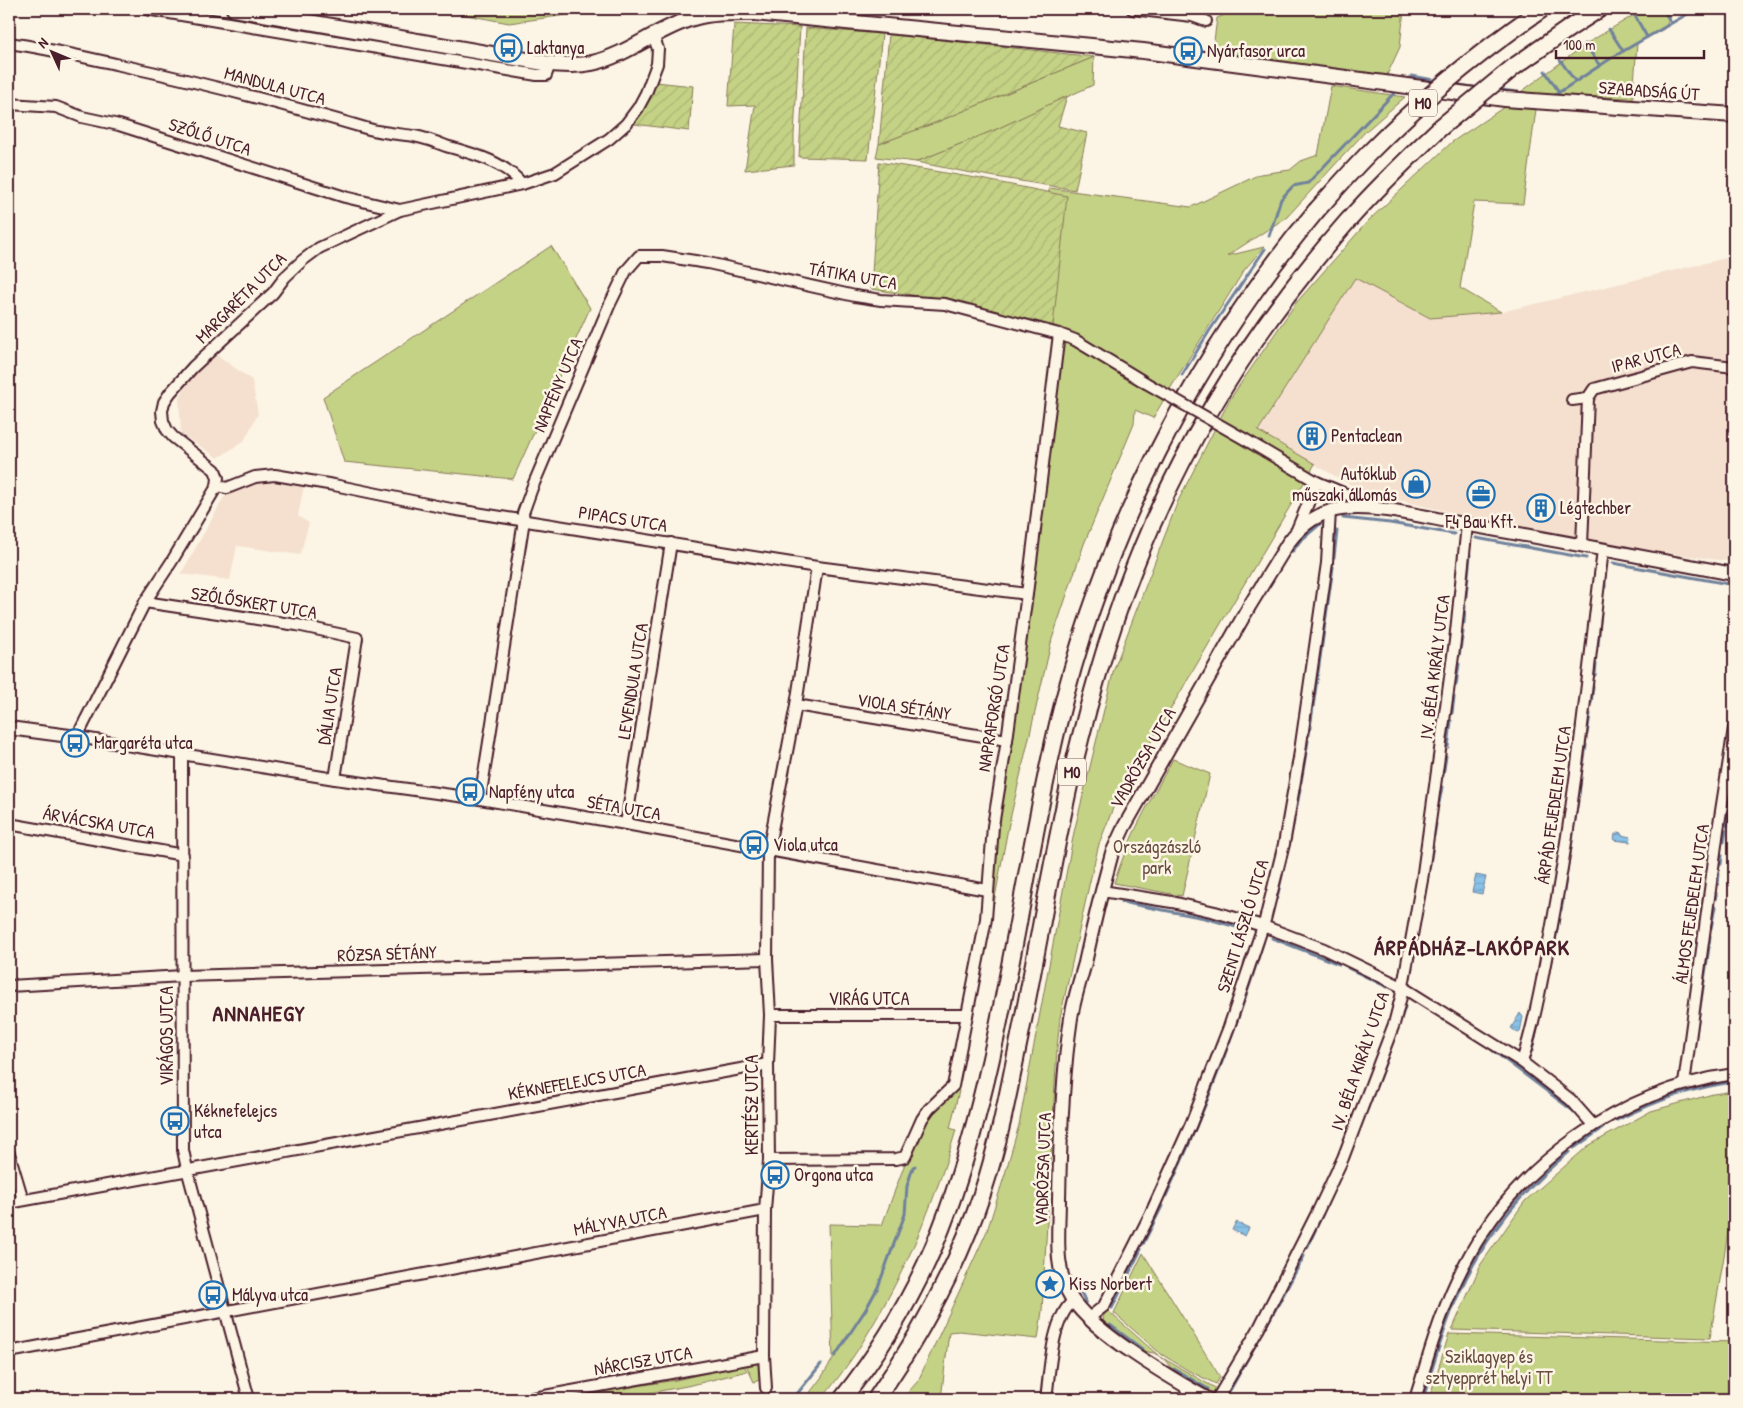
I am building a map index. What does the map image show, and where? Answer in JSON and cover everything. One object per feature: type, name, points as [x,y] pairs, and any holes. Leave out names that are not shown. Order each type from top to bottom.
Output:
[{"type":"highway","name":"M0","points":[[842,1399],[874,1355],[907,1298],[936,1240],[955,1188],[978,1111],[1058,725],[1080,644],[1103,574],[1158,451],[1216,347],[1240,310],[1282,251],[1316,211],[1370,151],[1434,92],[1493,44],[1542,9]]},
{"type":"highway","name":"M0","points":[[876,1399],[926,1323],[944,1289],[960,1254],[984,1190],[1004,1117],[1060,829],[1088,707],[1115,617],[1146,538],[1198,431],[1265,326],[1348,220],[1385,181],[1441,127],[1515,66],[1571,26],[1599,9]]},
{"type":"main road","name":"SZABADSÁG ÚT","points":[[234,9],[550,64],[582,65],[598,62],[622,52],[698,13],[754,13],[1143,52],[1505,99],[1734,115]]},
{"type":"street","points":[[146,9],[537,75],[546,75],[550,64]]},
{"type":"street","points":[[1132,9],[1192,16],[1206,21]]},
{"type":"street","name":"MARGARÉTA UTCA","points":[[217,486],[218,478],[215,470],[173,437],[163,421],[162,411],[170,393],[193,367],[273,293],[285,277],[302,260],[319,248],[400,210],[522,184],[555,173],[610,139],[626,124],[646,93],[657,64],[658,49],[653,35]]},
{"type":"street","name":"MANDULA UTCA","points":[[9,42],[179,78],[338,119],[371,130],[415,136],[495,162],[515,175],[522,184]]},
{"type":"street","name":"SZŐLŐ UTCA","points":[[9,104],[56,107],[82,117],[119,125],[345,197],[400,210]]},
{"type":"street","name":"TÁTIKA UTCA","points":[[639,256],[662,256],[708,263],[881,300],[946,304],[1059,334],[1076,340],[1317,482],[1385,511]]},
{"type":"street","name":"NAPFÉNY UTCA","points":[[480,799],[524,520],[523,513],[609,306],[626,271],[639,256]]},
{"type":"street","name":"NAPRAFORGÓ UTCA","points":[[769,1160],[896,1159],[905,1157],[922,1119],[929,1109],[953,1086],[986,919],[994,818],[1027,594],[1059,334]]},
{"type":"street","name":"IPAR UTCA","points":[[1572,400],[1588,398],[1594,388],[1692,362],[1734,367]]},
{"type":"street","points":[[1582,545],[1588,398]]},
{"type":"street","points":[[1301,473],[1311,497]]},
{"type":"street","name":"PIPACS UTCA","points":[[217,486],[227,488],[256,477],[275,474],[451,510],[817,567],[1027,594]]},
{"type":"street","points":[[1295,533],[1317,482]]},
{"type":"street","points":[[9,728],[77,737],[145,602],[217,486]]},
{"type":"street","name":"VADRÓZSA UTCA","points":[[1208,1399],[1186,1394],[1089,1318],[1073,1301],[1062,1280],[1058,1251],[1065,1065],[1072,1016],[1112,853],[1124,827],[1250,605],[1295,533],[1309,522],[1330,511],[1358,508],[1582,545],[1734,574]]},
{"type":"street","name":"SZENT LÁSZLÓ UTCA","points":[[1089,1318],[1104,1306],[1150,1215],[1192,1124],[1230,1026],[1263,926],[1284,844],[1300,758],[1327,563],[1330,511]]},
{"type":"street","name":"IV. BÉLA KIRÁLY UTCA","points":[[1216,1399],[1258,1330],[1294,1261],[1343,1158],[1394,1024],[1422,880],[1441,755],[1467,525]]},
{"type":"street","name":"LEVENDULA UTCA","points":[[626,824],[671,543]]},
{"type":"street","name":"ÁRPÁD FEJEDELEM UTCA","points":[[1522,1062],[1540,992],[1560,882],[1578,758],[1603,550]]},
{"type":"street","points":[[768,851],[796,706],[817,567]]},
{"type":"street","name":"SZŐLŐSKERT UTCA","points":[[145,602],[297,625],[357,638]]},
{"type":"street","name":"DÁLIA UTCA","points":[[335,779],[357,638]]},
{"type":"street","name":"VIOLA SÉTÁNY","points":[[796,706],[1007,740]]},
{"type":"street","name":"ÁLMOS FEJEDELEM UTCA","points":[[1684,1084],[1734,728]]},
{"type":"street","name":"SÉTA UTCA","points":[[77,737],[335,779],[480,799],[987,890]]},
{"type":"street","name":"VIRÁGOS UTCA","points":[[182,755],[183,1150],[249,1399]]},
{"type":"street","name":"ÁRVÁCSKA UTCA","points":[[9,824],[183,854]]},
{"type":"street","name":"KERTÉSZ UTCA","points":[[766,1388],[764,1356],[765,1210],[769,1160],[768,1064],[770,1015],[767,959],[768,851]]},
{"type":"street","points":[[1102,891],[1172,902],[1206,910],[1263,926],[1324,949],[1402,987],[1522,1062],[1570,1100],[1593,1125]]},
{"type":"street","name":"RÓZSA SÉTÁNY","points":[[9,986],[183,976],[767,959]]},
{"type":"street","name":"VIRÁG UTCA","points":[[770,1015],[968,1015]]},
{"type":"street","name":"KÉKNEFELEJCS UTCA","points":[[9,1203],[768,1064]]},
{"type":"street","points":[[1415,1399],[1444,1306],[1463,1266],[1485,1229],[1532,1174],[1562,1147],[1593,1125],[1641,1099],[1684,1084],[1734,1074]]},
{"type":"street","points":[[9,1153],[23,1200]]},
{"type":"street","name":"MÁLYVA UTCA","points":[[9,1352],[765,1210]]},
{"type":"street","points":[[1046,1399],[1056,1334],[1062,1315],[1067,1306],[1073,1301]]},
{"type":"street","name":"NÁRCISZ UTCA","points":[[528,1399],[764,1356]]},
{"type":"shaded area","points":[[1734,256],[1734,562],[1561,539],[1361,491],[1258,432],[1355,277],[1430,318],[1501,312]]},
{"type":"shaded area","points":[[217,355],[252,380],[258,414],[244,441],[218,458],[181,434],[179,398],[194,373]]},
{"type":"shaded area","points":[[255,481],[304,486],[298,516],[309,523],[300,555],[237,546],[230,580],[181,574],[224,497]]},
{"type":"green space","points":[[434,9],[610,9],[509,23]]},
{"type":"green space","points":[[1240,9],[1404,9],[1400,47],[1386,77],[1283,61],[1205,53],[1214,41],[1217,18]]},
{"type":"green space","points":[[1644,9],[1675,9],[1664,29],[1637,43],[1633,98],[1538,95],[1523,204],[1474,202],[1460,288],[1501,312],[1430,318],[1355,278],[1258,431],[1315,464],[1115,803],[1099,844],[1060,1018],[1042,1311],[1038,1339],[959,1331],[949,1332],[941,1399],[902,1399],[918,1381],[987,1231],[1019,1125],[1074,832],[1114,669],[1178,501],[1230,399],[1296,303],[1368,221],[1452,142],[1522,95],[1518,94],[1589,42]]},
{"type":"green space","points":[[734,24],[800,27],[794,165],[745,170],[755,105],[728,106]]},
{"type":"green space","points":[[806,28],[882,34],[868,159],[799,157]]},
{"type":"green space","points":[[889,34],[1094,57],[879,144]]},
{"type":"green space","points":[[1094,57],[1093,85],[997,129],[916,162],[876,157],[879,144]]},
{"type":"green space","points":[[656,82],[693,86],[689,131],[634,124]]},
{"type":"green space","points":[[1331,86],[1405,97],[1365,132],[1287,217],[1227,256],[1264,247],[1245,269],[1153,418],[1135,410],[1134,424],[1084,544],[1052,639],[1008,828],[994,903],[990,892],[1000,823],[1000,795],[1014,724],[1062,353],[1042,287],[1049,188],[1191,207],[1260,174],[1290,170],[1301,161],[1318,155]]},
{"type":"green space","points":[[1067,96],[1058,126],[1087,133],[1075,190],[916,162],[997,129]]},
{"type":"green space","points":[[879,162],[976,178],[1067,196],[1053,326],[946,300],[871,289]]},
{"type":"green space","points":[[551,246],[590,308],[513,479],[344,462],[323,397]]},
{"type":"green space","name":"Országzászló park","points":[[1173,759],[1210,774],[1182,896],[1114,883],[1133,835]]},
{"type":"green space","points":[[957,1087],[959,1091],[950,1128],[956,1130],[948,1156],[919,1234],[895,1284],[858,1350],[822,1399],[805,1399],[833,1359],[829,1224],[882,1225],[913,1142],[931,1109]]},
{"type":"green space","points":[[1734,1091],[1734,1198],[1710,1338],[1452,1330],[1481,1264],[1525,1201],[1588,1146],[1651,1111],[1713,1094]]},
{"type":"green space","points":[[1143,1253],[1220,1377],[1216,1384],[1189,1371],[1161,1354],[1114,1313]]},
{"type":"green space","points":[[1107,1310],[1159,1356],[1154,1353],[1137,1350],[1104,1325],[1103,1317]]},
{"type":"green space","name":"Sziklagyep és sztyepprét helyi TT","points":[[1449,1334],[1734,1342],[1734,1399],[1429,1399]]},
{"type":"green space","points":[[1159,1356],[1217,1389],[1207,1393],[1179,1377],[1164,1359]]},
{"type":"green space","points":[[760,1362],[765,1378],[754,1382],[746,1365]]},
{"type":"green space","points":[[736,1366],[744,1366],[747,1371],[692,1385],[617,1399],[553,1399],[676,1380]]},
{"type":"water","points":[[1618,832],[1621,835],[1631,837],[1630,842],[1614,840],[1615,834],[1618,834]]},
{"type":"water","points":[[1476,875],[1486,877],[1482,894],[1472,892]]},
{"type":"water","points":[[1520,1013],[1523,1017],[1520,1032],[1518,1033],[1511,1028]]},
{"type":"water","points":[[1236,1222],[1249,1228],[1245,1236],[1232,1230]]},
{"type":"waterway","points":[[1663,9],[1671,23]]},
{"type":"waterway","points":[[1552,97],[1613,57],[1696,9]]},
{"type":"waterway","points":[[1634,14],[1647,37]]},
{"type":"waterway","points":[[1609,29],[1623,51]]},
{"type":"waterway","points":[[1585,44],[1600,66]]},
{"type":"waterway","points":[[1560,60],[1575,81]]},
{"type":"waterway","points":[[1545,71],[1559,92]]},
{"type":"waterway","points":[[1410,78],[1412,76],[1439,81]]},
{"type":"waterway","points":[[1453,84],[1479,88]]},
{"type":"waterway","points":[[1495,89],[1538,95]]},
{"type":"waterway","points":[[1269,236],[1281,199],[1293,186],[1308,183],[1395,92]]},
{"type":"waterway","points":[[1182,375],[1265,249]]},
{"type":"waterway","points":[[1343,518],[1390,523],[1454,534]]},
{"type":"waterway","points":[[1293,551],[1300,541],[1320,524]]},
{"type":"waterway","points":[[1334,557],[1337,531]]},
{"type":"waterway","points":[[1476,538],[1586,558]]},
{"type":"waterway","points":[[1466,596],[1470,555]]},
{"type":"waterway","points":[[1613,563],[1734,585]]},
{"type":"waterway","points":[[1309,735],[1333,567]]},
{"type":"waterway","points":[[1605,579],[1605,587]]},
{"type":"waterway","points":[[1464,623],[1465,606]]},
{"type":"waterway","points":[[1598,646],[1601,609]]},
{"type":"waterway","points":[[1459,656],[1463,632]]},
{"type":"waterway","points":[[1456,685],[1459,664]]},
{"type":"waterway","points":[[1595,675],[1596,664]]},
{"type":"waterway","points":[[1591,703],[1593,686]]},
{"type":"waterway","points":[[1452,713],[1454,697]]},
{"type":"waterway","points":[[1587,734],[1590,714]]},
{"type":"waterway","points":[[1448,747],[1451,721]]},
{"type":"waterway","points":[[1301,782],[1308,741]]},
{"type":"waterway","points":[[1583,765],[1586,745]]},
{"type":"waterway","points":[[1443,776],[1446,756]]},
{"type":"waterway","points":[[1730,802],[1734,775]]},
{"type":"waterway","points":[[1579,795],[1581,776]]},
{"type":"waterway","points":[[1439,803],[1442,787]]},
{"type":"waterway","points":[[1296,811],[1300,789]]},
{"type":"waterway","points":[[1575,820],[1578,801]]},
{"type":"waterway","points":[[1727,826],[1729,809]]},
{"type":"waterway","points":[[1290,840],[1294,821]]},
{"type":"waterway","points":[[1434,836],[1436,824]]},
{"type":"waterway","points":[[1724,842],[1726,830]]},
{"type":"waterway","points":[[1570,855],[1573,834]]},
{"type":"waterway","points":[[1419,926],[1433,846]]},
{"type":"waterway","points":[[1277,898],[1287,853]]},
{"type":"waterway","points":[[1721,864],[1722,855]]},
{"type":"waterway","points":[[1564,891],[1568,863]]},
{"type":"waterway","points":[[1718,884],[1719,873]]},
{"type":"waterway","points":[[1716,893],[1716,899]]},
{"type":"waterway","points":[[1561,910],[1563,900]]},
{"type":"waterway","points":[[1121,902],[1205,918],[1247,930]]},
{"type":"waterway","points":[[1711,928],[1715,907]]},
{"type":"waterway","points":[[1553,953],[1559,917]]},
{"type":"waterway","points":[[1709,944],[1710,936]]},
{"type":"waterway","points":[[1272,938],[1339,964]]},
{"type":"waterway","points":[[1410,978],[1417,940]]},
{"type":"waterway","points":[[1166,1196],[1219,1071],[1263,943]]},
{"type":"waterway","points":[[1694,1048],[1709,947]]},
{"type":"waterway","points":[[1532,1051],[1551,960]]},
{"type":"waterway","points":[[1348,968],[1387,987]]},
{"type":"waterway","points":[[1417,1002],[1427,1008]]},
{"type":"waterway","points":[[1307,1248],[1359,1129],[1405,1007]]},
{"type":"waterway","points":[[1491,1049],[1576,1113]]},
{"type":"waterway","points":[[1617,1120],[1674,1096],[1703,1087],[1734,1082]]},
{"type":"waterway","points":[[1574,1148],[1603,1128]]},
{"type":"waterway","points":[[1423,1399],[1449,1318],[1460,1291],[1481,1251],[1520,1198],[1569,1152]]},
{"type":"waterway","points":[[835,1356],[878,1287],[905,1214],[907,1186],[915,1166]]},
{"type":"waterway","points":[[1143,1244],[1162,1206]]},
{"type":"waterway","points":[[1112,1308],[1141,1249]]},
{"type":"waterway","points":[[1229,1392],[1304,1256]]},
{"type":"waterway","points":[[1074,1279],[1086,1302]]},
{"type":"waterway","points":[[1110,1325],[1142,1349]]},
{"type":"waterway","points":[[793,1399],[821,1364]]},
{"type":"waterway","points":[[1174,1369],[1208,1389]]},
{"type":"place","name":"Laktanya","points":[[508,48]]},
{"type":"place","name":"Nyárfasor urca","points":[[1188,51]]},
{"type":"place","name":"Pentaclean","points":[[1312,436]]},
{"type":"place","name":"Autóklub műszaki állomás","points":[[1416,484]]},
{"type":"place","name":"F4 Bau Kft.","points":[[1481,494]]},
{"type":"place","name":"Légtechber","points":[[1541,508]]},
{"type":"place","name":"Margaréta utca","points":[[75,743]]},
{"type":"place","name":"Napfény utca","points":[[470,792]]},
{"type":"place","name":"Viola utca","points":[[754,845]]},
{"type":"place","name":"Kéknefelejcs utca","points":[[175,1121]]},
{"type":"place","name":"Orgona utca","points":[[775,1175]]},
{"type":"place","name":"Kiss Norbert","points":[[1050,1284]]},
{"type":"place","name":"Mályva utca","points":[[213,1295]]},
{"type":"district","name":"ÁRPÁDHÁZ-LAKÓPARK","points":[[1472,947]]},
{"type":"district","name":"ANNAHEGY","points":[[259,1013]]}]
